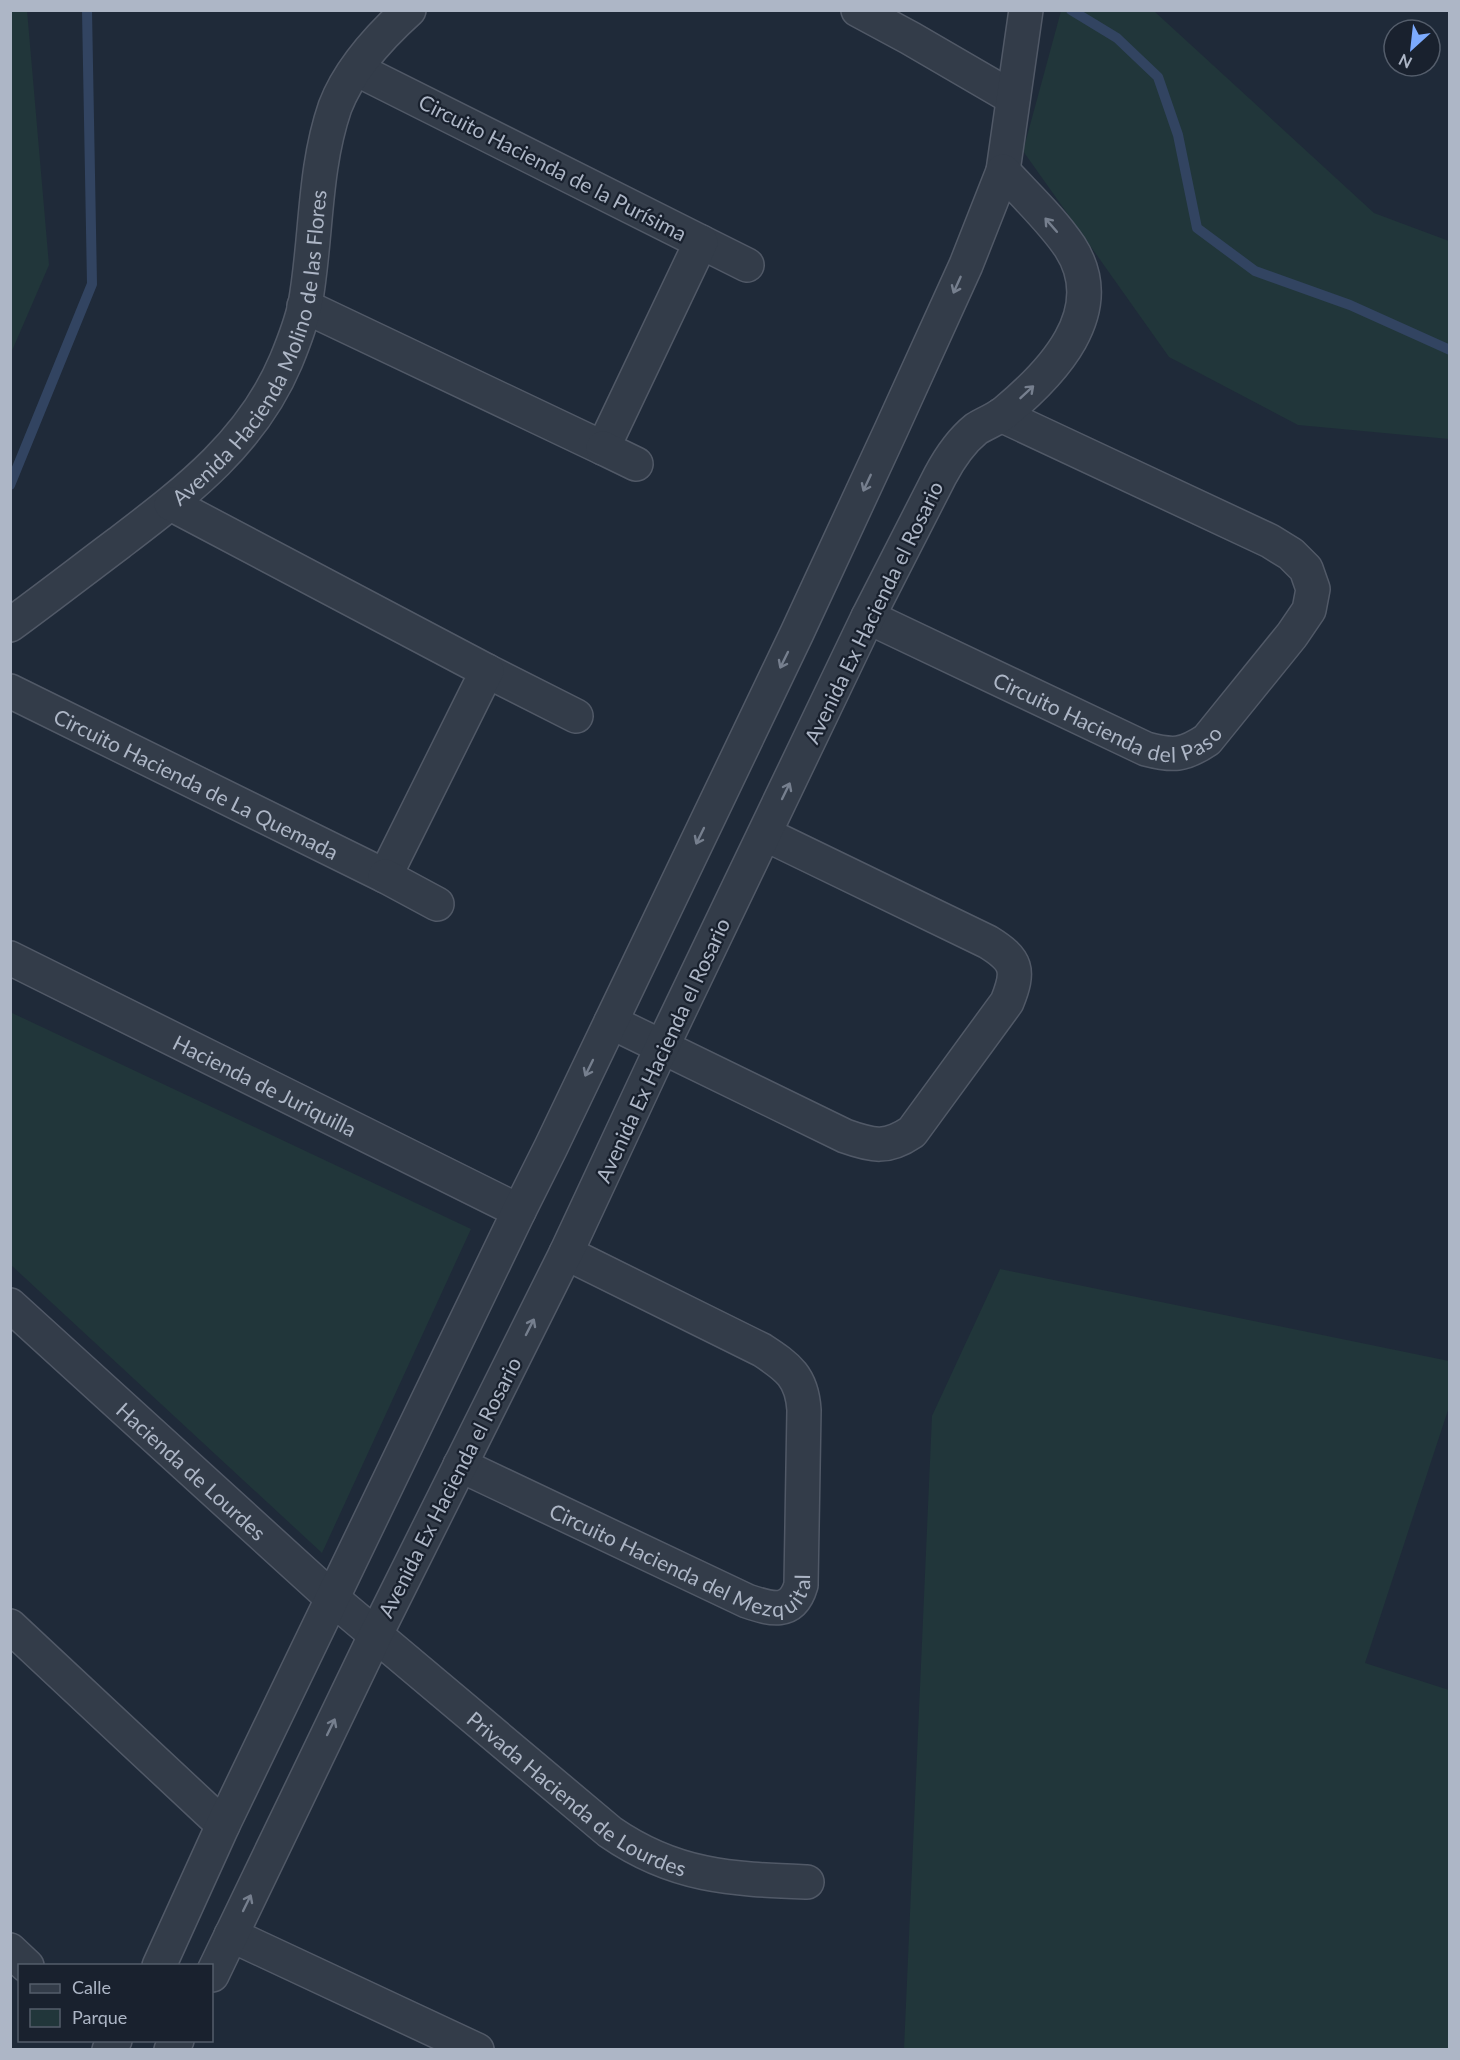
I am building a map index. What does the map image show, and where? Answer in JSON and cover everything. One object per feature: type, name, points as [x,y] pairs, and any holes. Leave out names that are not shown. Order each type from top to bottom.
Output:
[{"type":"street","name":"Avenida Hacienda Molino de las Flores","points":[[10,625],[171,504],[234,445],[264,405],[286,361],[304,306],[320,172],[326,139],[336,105],[356,69],[387,30],[409,10]]},
{"type":"street","points":[[858,10],[1013,98]]},
{"type":"street","points":[[159,1964],[224,1825],[797,633],[966,265],[1004,171],[1024,25]]},
{"type":"street","name":"Circuito Hacienda de la Purísima","points":[[356,69],[701,242],[603,448]]},
{"type":"street","name":"Avenida Ex Hacienda el Rosario","points":[[213,1973],[375,1636],[566,1253],[868,617],[951,456],[977,429],[1001,415],[1030,389],[1050,368],[1073,337],[1083,311],[1085,289],[1080,268],[1071,248],[1004,171]]},
{"type":"street","points":[[701,242],[747,265]]},
{"type":"street","points":[[304,306],[636,464]]},
{"type":"street","name":"Circuito Hacienda del Paso","points":[[868,617],[1146,749],[1179,754],[1191,751],[1207,740],[1292,635],[1309,610],[1312,589],[1306,569],[1291,554],[1259,536],[1001,415]]},
{"type":"street","points":[[171,504],[576,716]]},
{"type":"street","points":[[385,876],[487,671]]},
{"type":"street","name":"Circuito Hacienda de La Quemada","points":[[10,691],[385,876],[437,904]]},
{"type":"street","points":[[611,1022],[845,1136],[866,1143],[883,1145],[899,1141],[912,1132],[1007,1002],[1015,971],[1011,958],[1000,949],[765,834]]},
{"type":"street","name":"Hacienda de Juriquilla","points":[[10,958],[519,1211]]},
{"type":"street","name":"Circuito Hacienda del Mezquital","points":[[460,1465],[747,1601],[764,1607],[783,1608],[796,1599],[801,1585],[804,1410],[803,1397],[794,1374],[762,1350],[566,1253]]},
{"type":"street","name":"Hacienda de Lourdes","points":[[10,1305],[375,1636]]},
{"type":"street","points":[[10,1626],[224,1825]]},
{"type":"street","name":"Privada Hacienda de Lourdes","points":[[375,1636],[582,1810],[634,1848],[664,1862],[699,1873],[742,1880],[807,1882]]},
{"type":"street","points":[[231,1935],[477,2049]]},
{"type":"street","points":[[10,1950],[26,1964]]},
{"type":"green space","points":[[27,10],[49,265],[11,353],[10,11]]},
{"type":"green space","points":[[1061,11],[1154,11],[1374,213],[1449,241],[1449,439],[1298,425],[1169,357],[1023,151]]},
{"type":"green space","points":[[10,1012],[471,1229],[322,1553],[11,1265]]},
{"type":"green space","points":[[1000,1269],[1449,1361],[1449,1407],[1365,1663],[1449,1690],[1449,2049],[904,2049],[932,1416]]},
{"type":"waterway","points":[[10,485],[92,284],[87,10]]},
{"type":"waterway","points":[[1071,10],[1117,38],[1158,77],[1178,135],[1197,228],[1255,271],[1350,305],[1450,350]]}]
